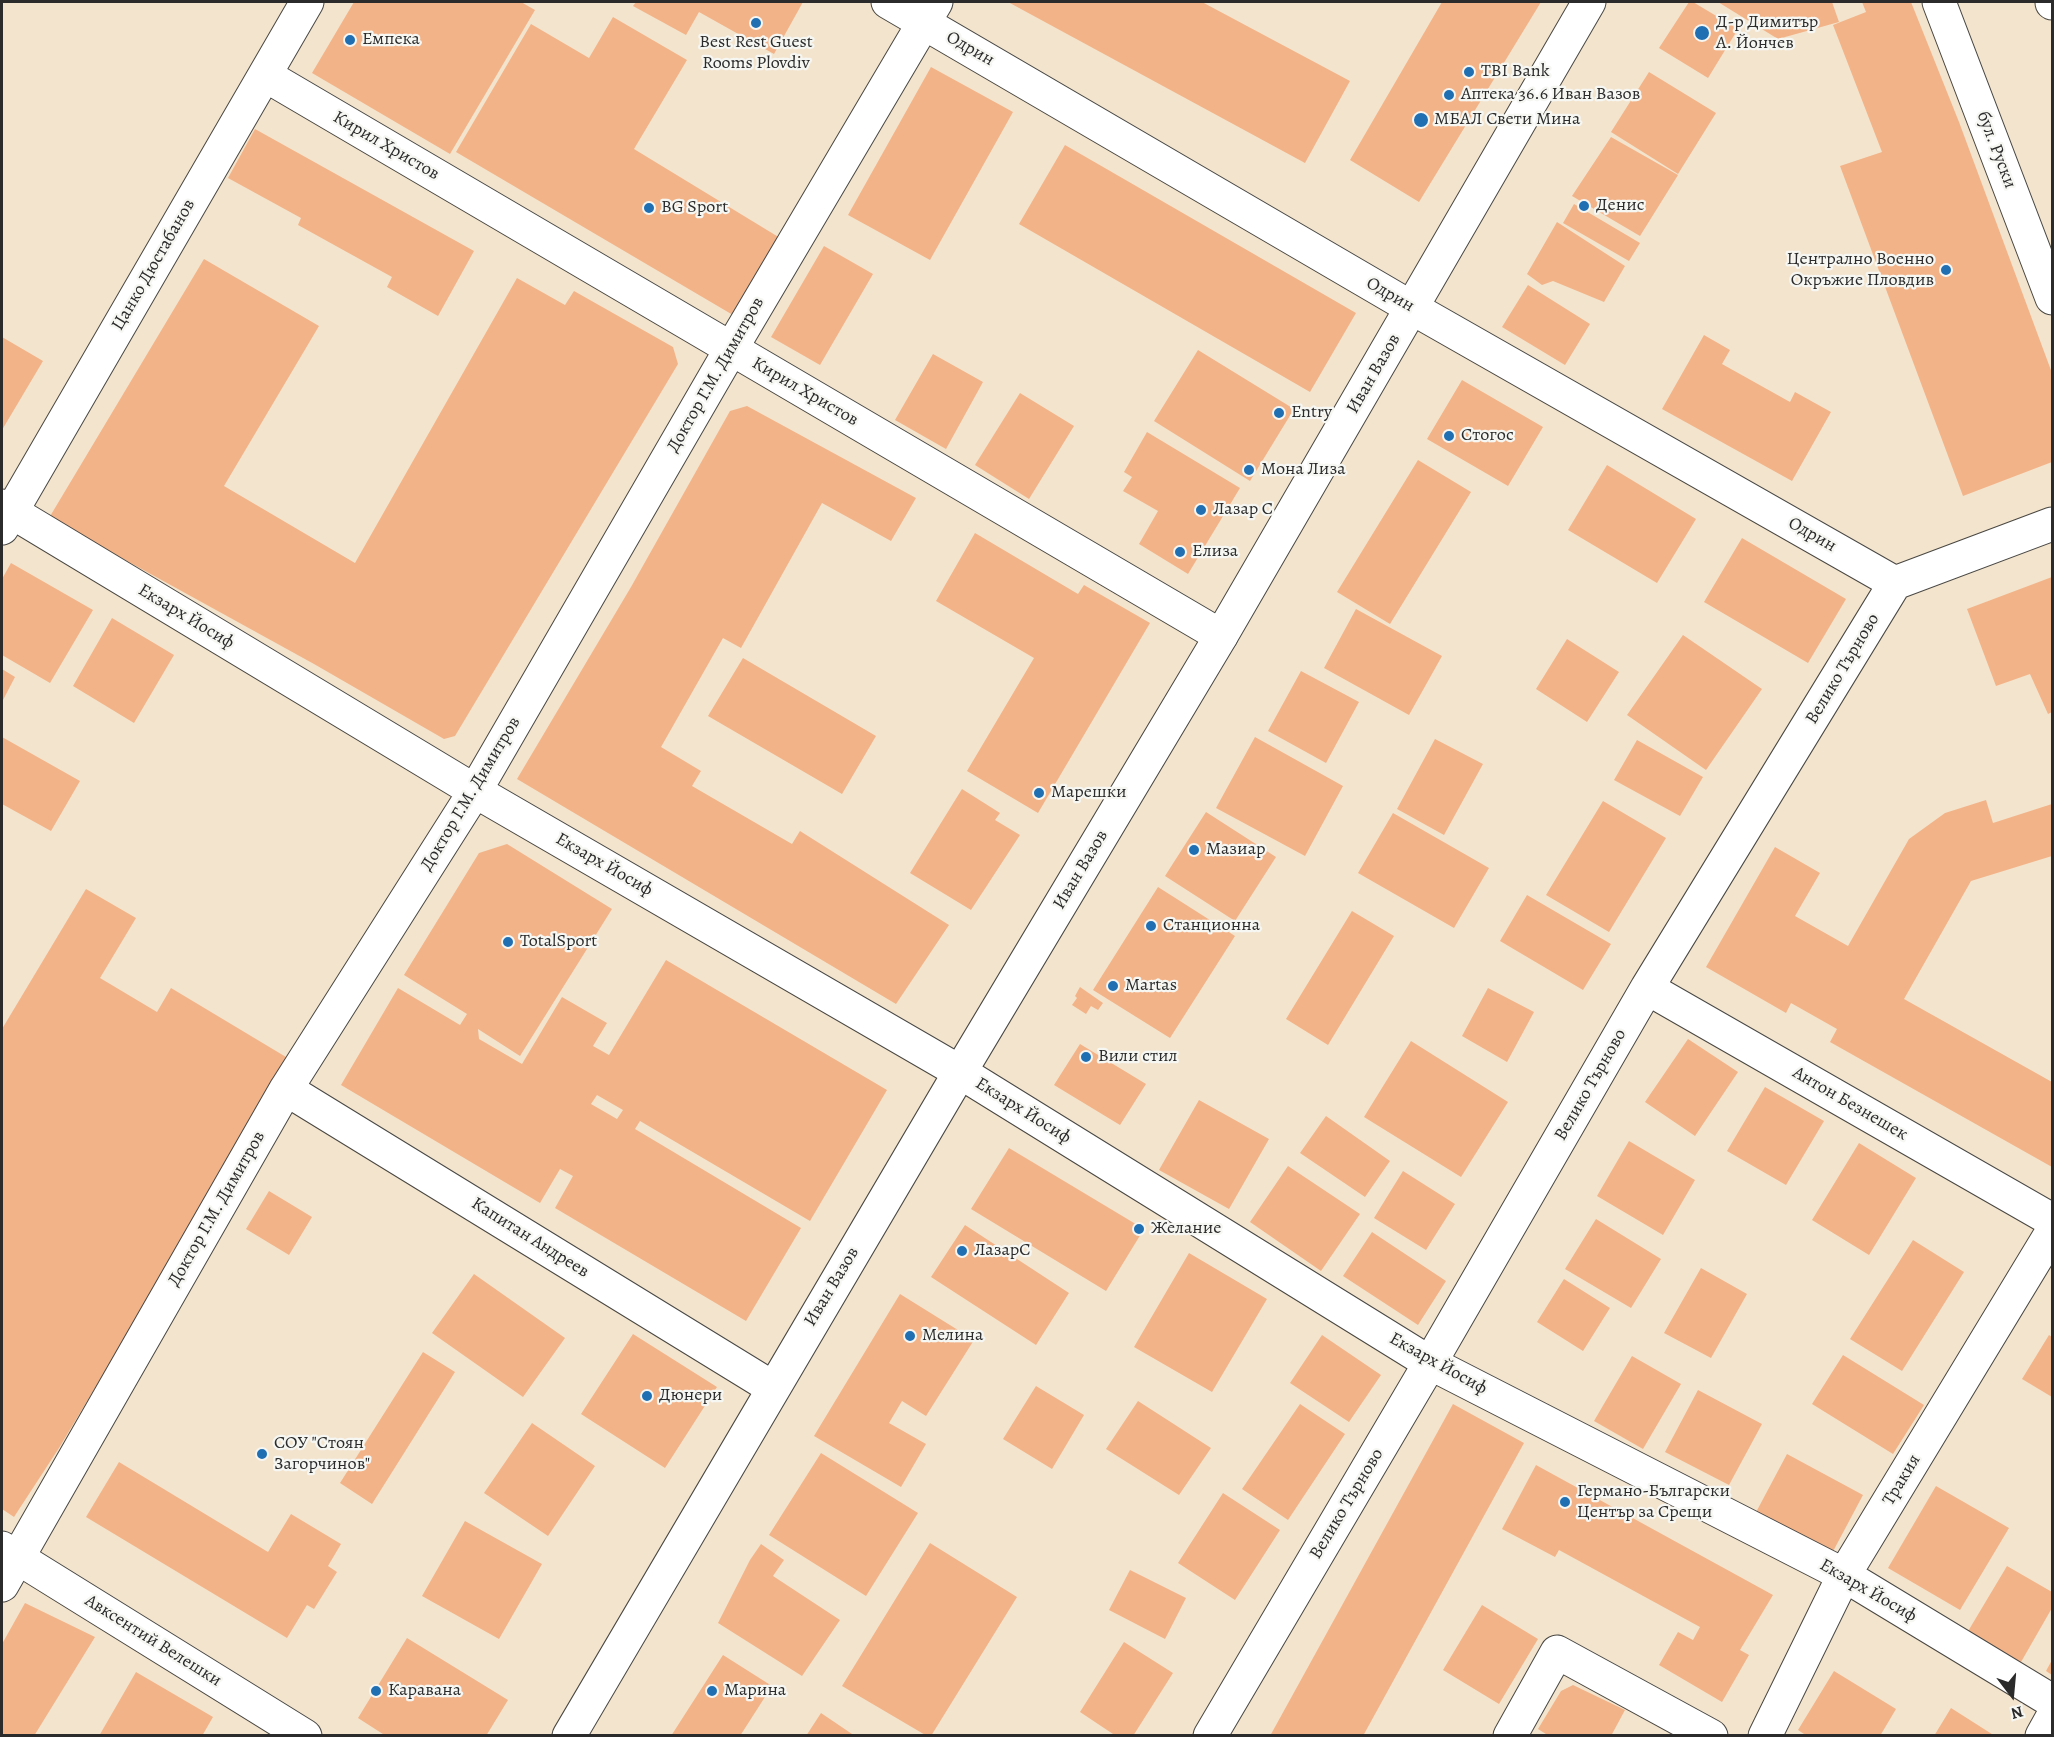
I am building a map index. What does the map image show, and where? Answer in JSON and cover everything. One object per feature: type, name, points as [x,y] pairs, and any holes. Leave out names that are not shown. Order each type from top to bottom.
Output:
[{"type":"street","name":"Цанко Дюстабанов","points":[[5,516],[307,2]]},
{"type":"street","name":"Одрин","points":[[888,2],[930,12],[1412,308],[1895,583]]},
{"type":"street","name":"Иван Вазов","points":[[569,1736],[960,1072],[1221,636],[1589,2]]},
{"type":"street","name":"бул. Руски","points":[[1939,2],[2052,298]]},
{"type":"street","name":"Доктор Г.М. Димитров","points":[[7,1563],[286,1089],[475,790],[930,12]]},
{"type":"street","name":"Кирил Христов","points":[[265,75],[1221,636]]},
{"type":"street","name":"Екзарх Йосиф","points":[[5,516],[960,1072],[1430,1363],[1844,1575],[2052,1701]]},
{"type":"street","points":[[1895,583],[2052,524]]},
{"type":"street","name":"Велико Търново","points":[[1210,1736],[1647,988],[1895,583]]},
{"type":"street","name":"Антон Безнешек","points":[[1647,988],[2052,1220]]},
{"type":"street","name":"Капитан Андреев","points":[[286,1089],[773,1388]]},
{"type":"street","name":"Тракия","points":[[1765,1736],[1844,1575],[2052,1232]]},
{"type":"street","name":"Авксентий Велешки","points":[[7,1563],[304,1736]]},
{"type":"street","points":[[1510,1736],[1557,1652],[1711,1736]]},
{"type":"street","points":[[2042,1736],[2052,1718]]},
{"type":"building","points":[[354,2],[521,2],[535,10],[450,154],[312,73]]},
{"type":"building","name":"Best Rest Guest Rooms Plovdiv","points":[[636,2],[803,2],[774,54],[699,12],[686,35],[633,6]]},
{"type":"building","points":[[1008,2],[1202,2],[1350,81],[1305,163]]},
{"type":"building","name":"МБАЛ Свети Мина","points":[[1442,2],[1541,2],[1419,202],[1350,160]]},
{"type":"building","points":[[1689,2],[1693,2],[1738,29],[1708,78],[1659,48]]},
{"type":"building","points":[[1718,2],[1832,2],[1839,22],[1778,39]]},
{"type":"building","name":"Централно Военно Окръжие Пловдив","points":[[1862,2],[1911,2],[1959,122],[2052,373],[2052,462],[1963,496],[1840,166],[1882,152],[1833,25],[1866,12]]},
{"type":"building","points":[[613,17],[687,60],[634,149],[785,241],[738,318],[456,152],[531,24],[589,58]]},
{"type":"building","points":[[931,67],[1013,112],[930,260],[848,215]]},
{"type":"building","points":[[1649,72],[1716,113],[1678,174],[1611,132]]},
{"type":"building","points":[[255,129],[474,251],[438,316],[387,287],[392,277],[298,225],[301,218],[228,178]]},
{"type":"building","points":[[1611,137],[1678,175],[1640,236],[1572,196]]},
{"type":"building","points":[[1065,145],[1356,313],[1310,392],[1019,224]]},
{"type":"building","points":[[1574,204],[1640,243],[1629,261],[1563,223]]},
{"type":"building","points":[[1557,222],[1625,266],[1604,302],[1553,281],[1542,285],[1527,274]]},
{"type":"building","points":[[824,246],[873,274],[820,365],[771,337]]},
{"type":"building","points":[[204,259],[319,326],[224,486],[355,563],[517,278],[565,305],[574,291],[673,347],[678,364],[455,736],[444,739],[314,664],[49,518]]},
{"type":"building","points":[[1528,285],[1590,324],[1565,365],[1502,327]]},
{"type":"building","points":[[1704,335],[1730,350],[1722,364],[1790,402],[1795,392],[1831,412],[1792,481],[1662,409]]},
{"type":"building","points":[[2,337],[43,361],[2,430]]},
{"type":"building","points":[[1198,350],[1294,409],[1250,481],[1154,421]]},
{"type":"building","points":[[933,354],[983,382],[946,449],[895,420]]},
{"type":"building","points":[[1462,380],[1543,427],[1508,486],[1427,439]]},
{"type":"building","points":[[1020,393],[1074,426],[1029,499],[975,465]]},
{"type":"building","points":[[747,406],[916,498],[891,541],[822,503],[741,648],[723,638],[661,747],[701,771],[692,786],[792,844],[800,831],[949,925],[896,1004],[517,779],[631,587],[730,411]]},
{"type":"building","points":[[1147,432],[1240,488],[1188,574],[1139,544],[1158,511],[1123,491],[1132,477],[1124,472]]},
{"type":"building","points":[[1418,460],[1471,492],[1390,624],[1337,592]]},
{"type":"building","points":[[1607,465],[1696,519],[1657,583],[1568,530]]},
{"type":"building","points":[[975,533],[1078,594],[1084,585],[1150,623],[1038,813],[967,771],[1034,658],[936,601]]},
{"type":"building","points":[[1742,538],[1846,599],[1808,663],[1704,602]]},
{"type":"building","points":[[11,563],[93,610],[50,683],[2,655],[2,579]]},
{"type":"building","points":[[2052,577],[2052,712],[2048,714],[2030,674],[1996,686],[1967,609]]},
{"type":"building","points":[[1356,609],[1442,656],[1409,715],[1324,668]]},
{"type":"building","points":[[112,618],[174,655],[134,723],[73,686]]},
{"type":"building","points":[[1683,635],[1762,689],[1706,770],[1627,715]]},
{"type":"building","points":[[1567,639],[1619,672],[1587,722],[1536,689]]},
{"type":"building","points":[[743,658],[876,736],[842,794],[708,716]]},
{"type":"building","points":[[2,669],[15,677],[2,702]]},
{"type":"building","points":[[1301,671],[1359,702],[1326,763],[1268,731]]},
{"type":"building","points":[[2,737],[80,781],[51,831],[2,804]]},
{"type":"building","points":[[1255,737],[1343,786],[1305,856],[1216,808]]},
{"type":"building","points":[[1435,739],[1483,764],[1444,835],[1397,809]]},
{"type":"building","points":[[1637,740],[1703,777],[1680,816],[1614,780]]},
{"type":"building","points":[[962,789],[1000,813],[995,820],[1020,835],[971,910],[910,873]]},
{"type":"building","points":[[1986,800],[1993,823],[2052,804],[2052,856],[1971,881],[1904,999],[2052,1082],[2052,1167],[1830,1042],[1837,1029],[1791,1003],[1786,1013],[1706,967],[1775,847],[1820,873],[1795,916],[1848,946],[1909,839],[1945,813]]},
{"type":"building","points":[[1603,801],[1666,838],[1609,932],[1546,895]]},
{"type":"building","points":[[1206,812],[1276,857],[1235,921],[1165,876]]},
{"type":"building","points":[[1393,813],[1489,868],[1454,928],[1358,873]]},
{"type":"building","points":[[507,844],[612,909],[520,1056],[478,1029],[479,1039],[522,1064],[562,997],[607,1023],[593,1046],[609,1055],[666,960],[887,1090],[810,1221],[640,1121],[635,1129],[801,1228],[746,1321],[555,1208],[573,1176],[560,1169],[540,1203],[341,1085],[398,988],[460,1025],[467,1014],[404,975],[479,853]],"holes":[[[597,1095],[623,1110],[617,1119],[591,1104]]]},
{"type":"building","points":[[1158,887],[1235,936],[1170,1038],[1093,990]]},
{"type":"building","points":[[86,889],[136,918],[100,978],[157,1012],[171,988],[291,1060],[59,1448],[14,1517],[2,1509],[2,1029]]},
{"type":"building","points":[[1527,895],[1611,944],[1583,990],[1500,941]]},
{"type":"building","points":[[1352,911],[1394,936],[1328,1045],[1286,1019]]},
{"type":"building","points":[[1080,987],[1103,1003],[1098,1010],[1091,1006],[1086,1014],[1072,1005]]},
{"type":"building","points":[[1488,988],[1534,1012],[1507,1062],[1462,1036]]},
{"type":"building","points":[[1688,1039],[1738,1072],[1695,1136],[1645,1102]]},
{"type":"building","points":[[1411,1041],[1508,1102],[1461,1177],[1364,1117]]},
{"type":"building","points":[[1080,1044],[1146,1084],[1120,1125],[1054,1085]]},
{"type":"building","points":[[1765,1087],[1824,1121],[1786,1185],[1727,1151]]},
{"type":"building","points":[[1199,1100],[1269,1139],[1229,1209],[1159,1170]]},
{"type":"building","points":[[1326,1116],[1390,1161],[1365,1197],[1300,1153]]},
{"type":"building","points":[[1629,1141],[1695,1180],[1663,1235],[1597,1196]]},
{"type":"building","points":[[1859,1143],[1916,1178],[1869,1255],[1812,1220]]},
{"type":"building","points":[[1009,1148],[1144,1229],[1106,1291],[971,1209]]},
{"type":"building","points":[[1288,1166],[1360,1214],[1321,1271],[1250,1222]]},
{"type":"building","points":[[1403,1171],[1455,1204],[1426,1250],[1374,1218]]},
{"type":"building","points":[[269,1191],[312,1217],[289,1255],[246,1229]]},
{"type":"building","points":[[1596,1219],[1661,1259],[1631,1308],[1565,1269]]},
{"type":"building","points":[[965,1225],[1069,1293],[1036,1345],[931,1277]]},
{"type":"building","points":[[1372,1232],[1446,1281],[1418,1325],[1343,1276]]},
{"type":"building","points":[[1913,1240],[1964,1272],[1902,1371],[1850,1339]]},
{"type":"building","points":[[1189,1253],[1267,1299],[1212,1392],[1134,1347]]},
{"type":"building","points":[[1701,1268],[1747,1294],[1711,1358],[1664,1333]]},
{"type":"building","points":[[474,1274],[565,1338],[523,1397],[432,1333]]},
{"type":"building","points":[[1564,1279],[1610,1308],[1583,1351],[1537,1322]]},
{"type":"building","points":[[900,1294],[974,1340],[926,1416],[902,1401],[889,1423],[926,1444],[901,1487],[814,1436]]},
{"type":"building","points":[[633,1334],[717,1387],[665,1468],[581,1414]]},
{"type":"building","points":[[1322,1335],[1381,1375],[1349,1422],[1290,1383]]},
{"type":"building","points":[[2049,1335],[2052,1337],[2052,1397],[2022,1379]]},
{"type":"building","points":[[423,1352],[455,1372],[372,1504],[340,1483]]},
{"type":"building","points":[[1843,1355],[1924,1405],[1893,1454],[1812,1404]]},
{"type":"building","points":[[1632,1356],[1681,1384],[1643,1449],[1594,1421]]},
{"type":"building","points":[[1036,1386],[1084,1415],[1052,1469],[1003,1439]]},
{"type":"building","points":[[1698,1390],[1762,1424],[1729,1485],[1665,1452]]},
{"type":"building","points":[[1138,1401],[1211,1448],[1179,1495],[1106,1449]]},
{"type":"building","points":[[1300,1404],[1345,1434],[1288,1520],[1242,1489]]},
{"type":"building","points":[[1453,1404],[1524,1443],[1363,1736],[1270,1736]]},
{"type":"building","points":[[532,1423],[595,1466],[548,1536],[484,1493]]},
{"type":"building","points":[[821,1453],[918,1513],[866,1596],[769,1535]]},
{"type":"building","points":[[1787,1454],[1863,1495],[1830,1557],[1754,1516]]},
{"type":"building","points":[[119,1462],[268,1552],[291,1514],[341,1544],[328,1566],[337,1572],[314,1609],[307,1605],[287,1638],[86,1517]]},
{"type":"building","points":[[1536,1465],[1773,1595],[1740,1650],[1749,1655],[1722,1702],[1659,1665],[1678,1632],[1693,1640],[1700,1627],[1559,1550],[1555,1557],[1502,1529]]},
{"type":"building","points":[[1936,1486],[2009,1528],[1960,1610],[1888,1568]]},
{"type":"building","points":[[1223,1493],[1280,1530],[1235,1600],[1178,1563]]},
{"type":"building","points":[[465,1521],[542,1564],[499,1639],[422,1596]]},
{"type":"building","points":[[930,1543],[1017,1597],[931,1736],[927,1736],[842,1686]]},
{"type":"building","points":[[761,1544],[784,1560],[773,1576],[840,1620],[802,1676],[718,1623],[750,1560]]},
{"type":"building","points":[[2007,1566],[2052,1592],[2052,1608],[2017,1669],[1964,1638]]},
{"type":"building","points":[[1130,1570],[1186,1598],[1165,1639],[1109,1610]]},
{"type":"building","points":[[25,1603],[95,1637],[34,1736],[2,1736],[2,1644]]},
{"type":"building","points":[[1482,1605],[1538,1639],[1499,1704],[1443,1670]]},
{"type":"building","points":[[407,1638],[508,1700],[486,1736],[386,1736],[358,1718]]},
{"type":"building","points":[[1124,1642],[1173,1673],[1133,1736],[1116,1736],[1080,1712]]},
{"type":"building","points":[[723,1655],[772,1686],[740,1736],[671,1736]]},
{"type":"building","points":[[2052,1660],[2052,1675],[2046,1671]]},
{"type":"building","points":[[1834,1671],[1896,1709],[1880,1736],[1807,1736],[1798,1730]]},
{"type":"building","points":[[136,1672],[213,1717],[202,1736],[99,1736]]},
{"type":"building","points":[[1573,1685],[1625,1710],[1611,1736],[1549,1736],[1538,1729],[1561,1691]]},
{"type":"building","points":[[1951,1708],[1995,1736],[1934,1736]]},
{"type":"building","points":[[821,1713],[855,1736],[806,1736]]},
{"type":"place","name":"Best Rest Guest Rooms Plovdiv","points":[[756,23]]},
{"type":"place","name":"Д-р Димитър А. Йончев","points":[[1702,33]]},
{"type":"place","name":"Емпека","points":[[350,40]]},
{"type":"place","name":"TBI Bank","points":[[1469,72]]},
{"type":"place","name":"Аптека 36.6 Иван Вазов","points":[[1449,95]]},
{"type":"place","name":"МБАЛ Свети Мина","points":[[1421,120]]},
{"type":"place","name":"Денис","points":[[1584,206]]},
{"type":"place","name":"BG Sport","points":[[649,208]]},
{"type":"place","name":"Централно Военно Окръжие Пловдив","points":[[1946,270]]},
{"type":"place","name":"Entry","points":[[1279,413]]},
{"type":"place","name":"Стогос","points":[[1449,436]]},
{"type":"place","name":"Мона Лиза","points":[[1249,470]]},
{"type":"place","name":"Лазар С","points":[[1201,510]]},
{"type":"place","name":"Елиза","points":[[1180,552]]},
{"type":"place","name":"Марешки","points":[[1039,793]]},
{"type":"place","name":"Мазиар","points":[[1194,850]]},
{"type":"place","name":"Станционна","points":[[1151,926]]},
{"type":"place","name":"TotalSport","points":[[508,942]]},
{"type":"place","name":"Martas","points":[[1113,986]]},
{"type":"place","name":"Вили стил","points":[[1086,1057]]},
{"type":"place","name":"Желание","points":[[1139,1229]]},
{"type":"place","name":"ЛазарС","points":[[962,1251]]},
{"type":"place","name":"Мелина","points":[[910,1336]]},
{"type":"place","name":"Дюнери","points":[[647,1396]]},
{"type":"place","name":"СОУ \"Стоян Загорчинов\"","points":[[262,1454]]},
{"type":"place","name":"Германо-Български Център за Срещи","points":[[1565,1502]]},
{"type":"place","name":"Каравана","points":[[376,1691]]},
{"type":"place","name":"Марина","points":[[712,1691]]}]
